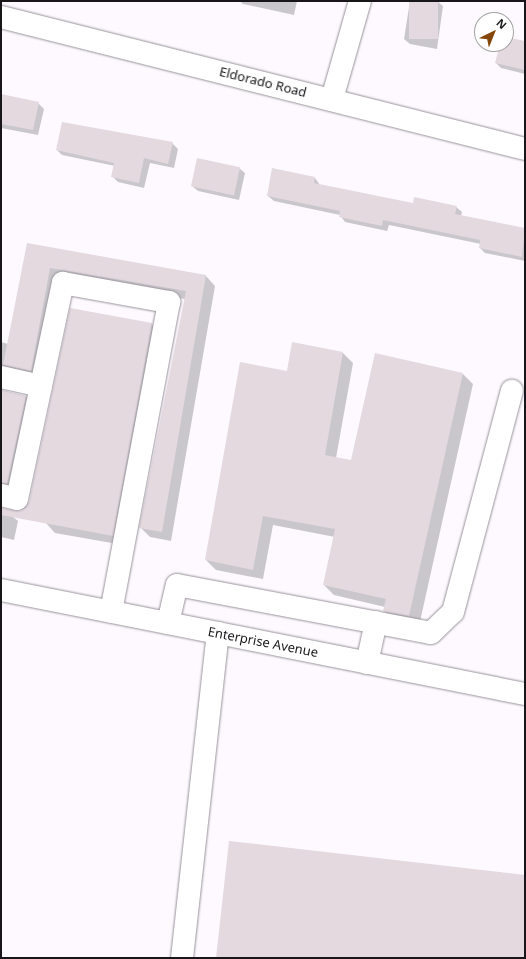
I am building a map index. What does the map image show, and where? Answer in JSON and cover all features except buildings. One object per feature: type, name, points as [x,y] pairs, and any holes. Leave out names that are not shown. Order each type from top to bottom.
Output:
[{"type":"street","points":[[332,100],[360,1]]},
{"type":"street","name":"Eldorado Road","points":[[1,17],[525,149]]},
{"type":"street","points":[[1,495],[17,499],[63,283],[170,302],[111,612]]},
{"type":"street","points":[[1,377],[41,386]]},
{"type":"street","points":[[168,623],[177,585],[431,633],[453,612],[512,391]]},
{"type":"street","name":"Enterprise Avenue","points":[[1,590],[525,694]]},
{"type":"street","points":[[367,663],[376,622]]},
{"type":"street","points":[[182,958],[218,633]]}]
